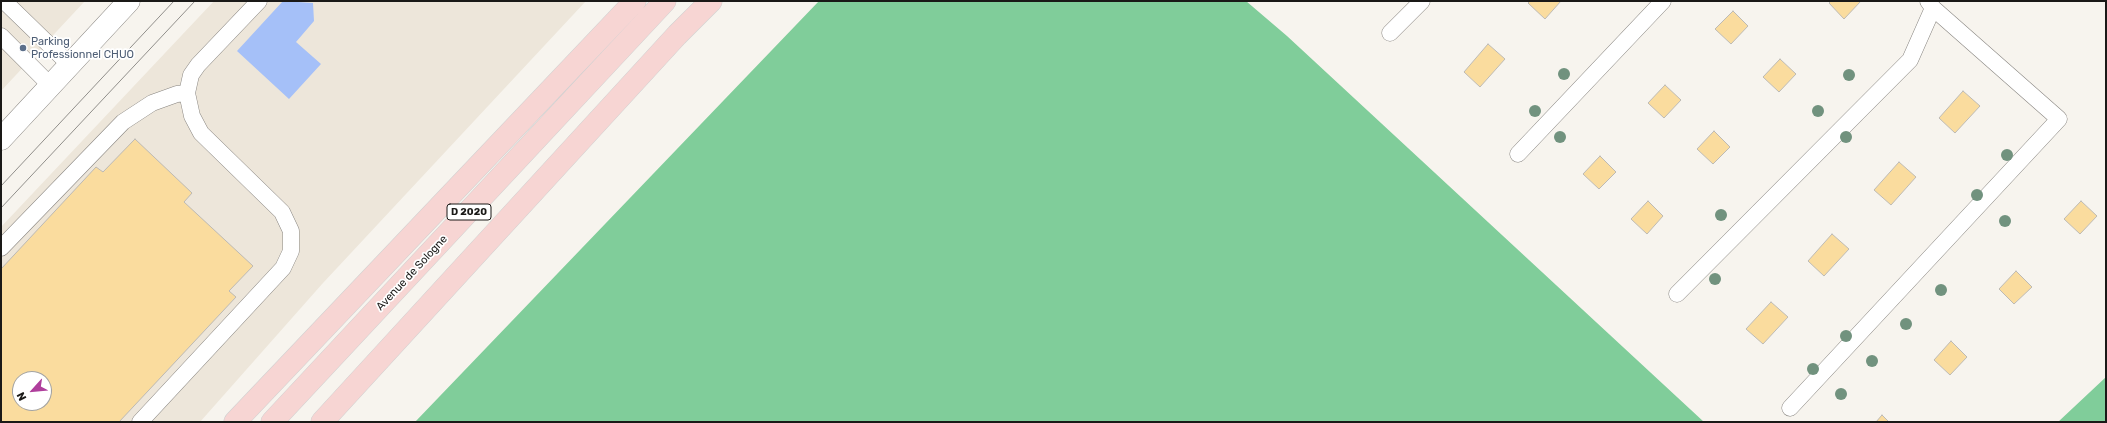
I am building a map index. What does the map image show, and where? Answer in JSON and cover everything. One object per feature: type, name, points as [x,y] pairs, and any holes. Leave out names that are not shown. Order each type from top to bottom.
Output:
[{"type":"main road","points":[[235,422],[635,1]]},
{"type":"main road","name":"Avenue de Sologne","points":[[272,422],[666,1]]},
{"type":"main road","name":"D 2020","points":[[322,422],[677,35],[711,1]]},
{"type":"street","points":[[1,139],[129,1]]},
{"type":"lane","points":[[4,1],[70,65]]},
{"type":"lane","points":[[140,422],[283,268],[291,251],[291,231],[282,212],[201,133],[192,116],[187,93],[192,75],[198,65],[259,1]]},
{"type":"lane","points":[[1390,33],[1422,1]]},
{"type":"lane","points":[[1518,154],[1663,1]]},
{"type":"lane","points":[[1677,294],[1910,60],[1930,4],[2059,119],[1790,408]]},
{"type":"lane","points":[[1,36],[51,86]]},
{"type":"lane","points":[[1,248],[123,122],[152,103],[177,94],[187,93]]},
{"type":"shaded area","name":"Parking Professionnel CHUO","points":[[1,1],[85,1],[1,91]]},
{"type":"shaded area","points":[[214,1],[586,1],[323,283],[200,422],[1,422],[1,227]]},
{"type":"green space","points":[[819,1],[1246,1],[1287,36],[1704,422],[415,422]]},
{"type":"green space","points":[[2106,377],[2106,422],[2058,422]]},
{"type":"water","points":[[283,1],[313,3],[314,21],[296,42],[321,64],[289,99],[237,51]]},
{"type":"building","points":[[1530,1],[1561,1],[1545,19],[1528,3]]},
{"type":"building","points":[[1831,1],[1861,1],[1844,19],[1829,3]]},
{"type":"building","points":[[1733,11],[1748,26],[1731,44],[1715,29]]},
{"type":"building","points":[[1488,44],[1505,59],[1480,87],[1464,72]]},
{"type":"building","points":[[1780,59],[1796,74],[1779,92],[1763,77]]},
{"type":"building","points":[[1665,85],[1681,100],[1664,118],[1648,103]]},
{"type":"building","points":[[1963,91],[1980,106],[1955,133],[1939,118]]},
{"type":"building","points":[[1714,131],[1730,147],[1713,164],[1697,149]]},
{"type":"building","points":[[135,139],[192,193],[184,202],[253,266],[229,291],[236,297],[119,422],[1,422],[1,269],[96,167],[103,172]]},
{"type":"building","points":[[1600,156],[1616,172],[1599,189],[1583,174]]},
{"type":"building","points":[[1899,162],[1916,177],[1891,205],[1874,190]]},
{"type":"building","points":[[1648,201],[1663,216],[1647,234],[1631,219]]},
{"type":"building","points":[[2081,201],[2097,216],[2080,234],[2064,219]]},
{"type":"building","points":[[1832,234],[1849,249],[1824,276],[1808,261]]},
{"type":"building","points":[[2016,271],[2032,287],[2014,304],[1999,289]]},
{"type":"building","points":[[1771,302],[1788,317],[1763,344],[1746,329]]},
{"type":"building","points":[[1951,341],[1967,357],[1950,375],[1934,360]]},
{"type":"building","points":[[1882,415],[1889,422],[1876,422]]},
{"type":"tram line","points":[[1,186],[174,1]]},
{"type":"tram line","points":[[1,208],[195,1]]},
{"type":"place","name":"Parking Professionnel CHUO","points":[[23,48]]}]
